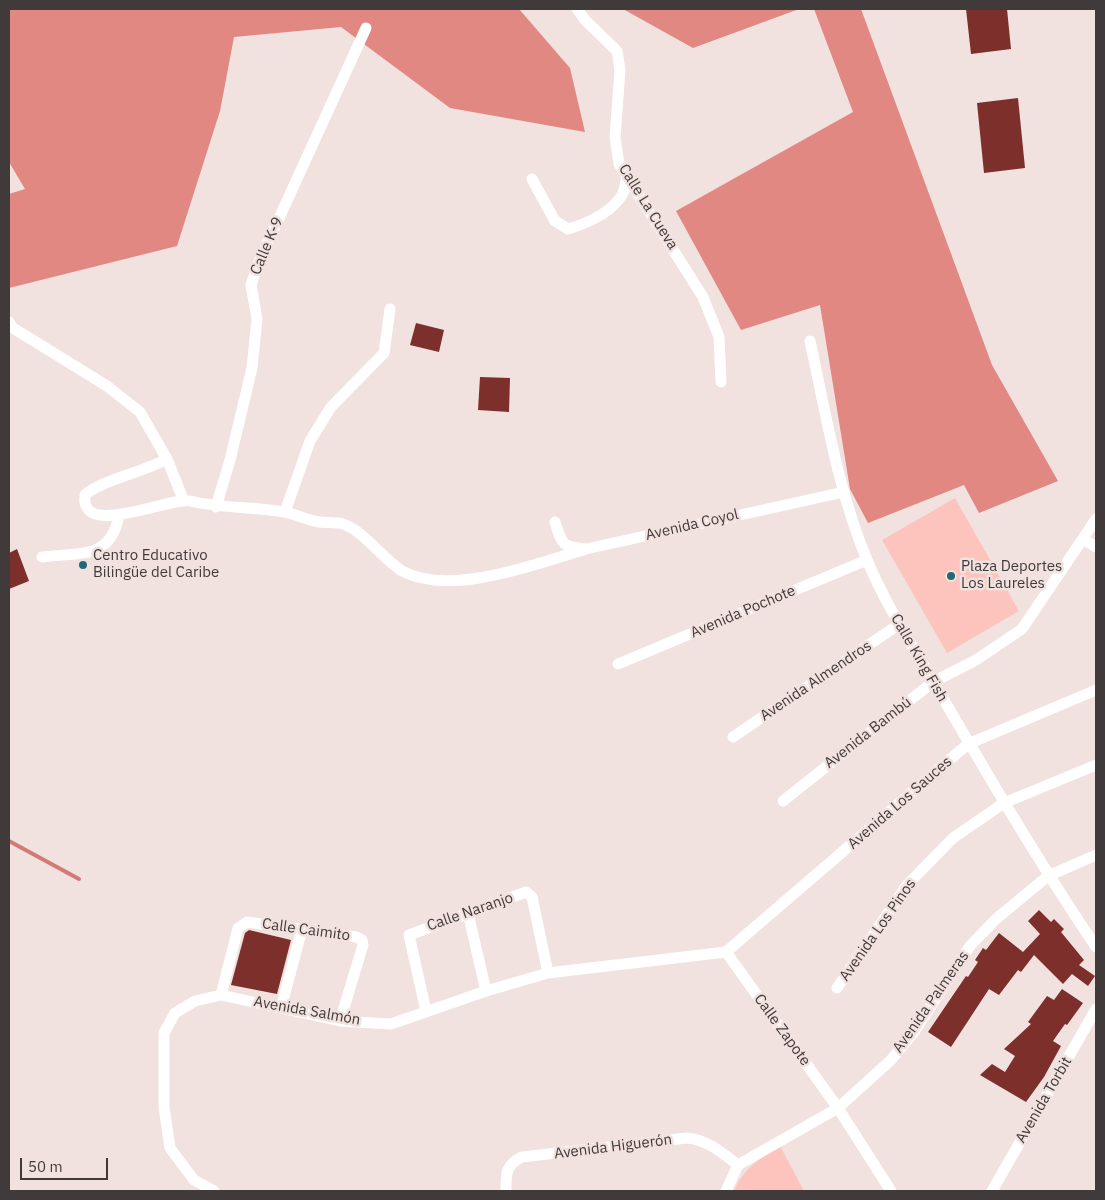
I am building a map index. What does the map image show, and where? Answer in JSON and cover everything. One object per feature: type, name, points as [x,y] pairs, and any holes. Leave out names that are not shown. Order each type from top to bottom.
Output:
[{"type":"street","name":"Calle La Cueva","points":[[577,9],[585,20],[617,51],[620,70],[615,137],[619,164],[703,297],[719,337],[721,382]]},
{"type":"street","name":"Calle K-9","points":[[216,507],[230,460],[252,368],[257,319],[251,285],[258,264],[366,28]]},
{"type":"street","points":[[532,179],[555,221],[568,229],[583,225],[607,211],[623,194],[627,175]]},
{"type":"street","points":[[285,512],[310,440],[331,407],[384,353],[390,310]]},
{"type":"street","points":[[9,322],[13,328],[107,386],[140,412],[167,459],[183,499]]},
{"type":"street","name":"Calle King Fish","points":[[810,341],[844,492],[867,560],[898,625],[934,682],[968,744],[1048,876],[1096,947]]},
{"type":"street","points":[[167,459],[153,467],[94,488],[85,495],[84,505],[91,512],[119,515],[183,499],[216,507],[285,512],[318,522],[344,524],[402,570],[424,579],[456,581],[504,572],[586,549]]},
{"type":"street","name":"Avenida Coyol","points":[[556,522],[561,541],[568,547],[586,549],[844,492]]},
{"type":"street","points":[[42,558],[104,547],[113,536],[119,515]]},
{"type":"street","name":"Avenida Bambú","points":[[783,801],[934,682],[976,660],[1022,630],[1096,520]]},
{"type":"street","points":[[1083,539],[1096,547]]},
{"type":"street","name":"Avenida Pochote","points":[[618,664],[867,560]]},
{"type":"street","name":"Avenida Almendros","points":[[733,737],[898,625]]},
{"type":"street","name":"Avenida Los Sauces","points":[[726,952],[968,744],[1096,690]]},
{"type":"street","name":"Avenida Los Pinos","points":[[837,988],[861,955],[884,917],[925,865],[953,838],[1004,803],[1096,765]]},
{"type":"street","name":"Avenida Palmeras","points":[[738,1166],[838,1108],[891,1060],[914,1032],[970,946],[996,919],[1048,876],[1096,855]]},
{"type":"street","name":"Calle Naranjo","points":[[426,1011],[409,935],[526,892],[532,897],[548,972]]},
{"type":"street","points":[[468,913],[486,991]]},
{"type":"street","name":"Calle Caimito","points":[[220,995],[238,928],[242,924],[247,922],[356,937],[362,940],[363,945],[340,1021]]},
{"type":"street","points":[[281,1008],[302,929]]},
{"type":"street","name":"Avenida Salmón","points":[[214,1191],[194,1180],[170,1148],[164,1107],[164,1033],[176,1013],[195,1000],[220,995],[340,1021],[390,1024],[548,972],[726,952]]},
{"type":"street","name":"Calle Zapote","points":[[726,952],[838,1108],[891,1191]]},
{"type":"street","name":"Avenida Torbit","points":[[992,1191],[1096,1009]]},
{"type":"street","name":"Avenida Higuerón","points":[[506,1191],[506,1171],[512,1162],[522,1157],[687,1138],[699,1139],[710,1145],[738,1166]]},
{"type":"street","points":[[726,1191],[738,1166]]},
{"type":"shaded area","points":[[9,9],[519,9],[570,68],[585,132],[450,108],[341,27],[234,37],[220,111],[177,246],[9,288],[9,194],[25,189],[9,162]]},
{"type":"shaded area","points":[[623,9],[799,9],[693,48]]},
{"type":"shaded area","points":[[814,9],[861,9],[992,365],[1058,481],[979,513],[964,485],[868,523],[850,489],[820,305],[741,330],[676,211],[853,112]]},
{"type":"shaded area","name":"Plaza Deportes Los Laureles","points":[[955,498],[1019,611],[947,653],[882,540]]},
{"type":"shaded area","points":[[780,1146],[804,1191],[734,1191],[747,1170]]},
{"type":"building","points":[[966,9],[1007,9],[1011,49],[971,54]]},
{"type":"building","points":[[1018,98],[1025,168],[984,173],[977,103]]},
{"type":"building","points":[[416,323],[444,330],[439,352],[410,345]]},
{"type":"building","points":[[480,377],[510,378],[509,412],[478,410]]},
{"type":"building","points":[[17,549],[29,581],[9,589],[9,553]]},
{"type":"building","points":[[1039,910],[1051,922],[1054,919],[1064,929],[1061,932],[1084,960],[1079,965],[1095,976],[1088,986],[1072,974],[1063,984],[1034,955],[1021,972],[1018,970],[999,995],[989,989],[951,1047],[928,1032],[966,976],[968,977],[978,962],[975,960],[983,948],[986,950],[999,933],[1023,952],[1040,934],[1028,921]]},
{"type":"building","points":[[249,930],[291,940],[277,994],[231,985],[245,933]]},
{"type":"building","points":[[1062,989],[1083,1003],[1053,1041],[1061,1046],[1044,1077],[1026,1102],[980,1075],[992,1064],[1005,1072],[1015,1056],[1004,1049],[1031,1024],[1028,1022],[1047,996],[1054,1000]]},
{"type":"waterway","points":[[9,841],[79,879]]},
{"type":"place","name":"Centro Educativo Bilingüe del Caribe","points":[[83,565]]},
{"type":"place","name":"Plaza Deportes Los Laureles","points":[[951,576]]}]
